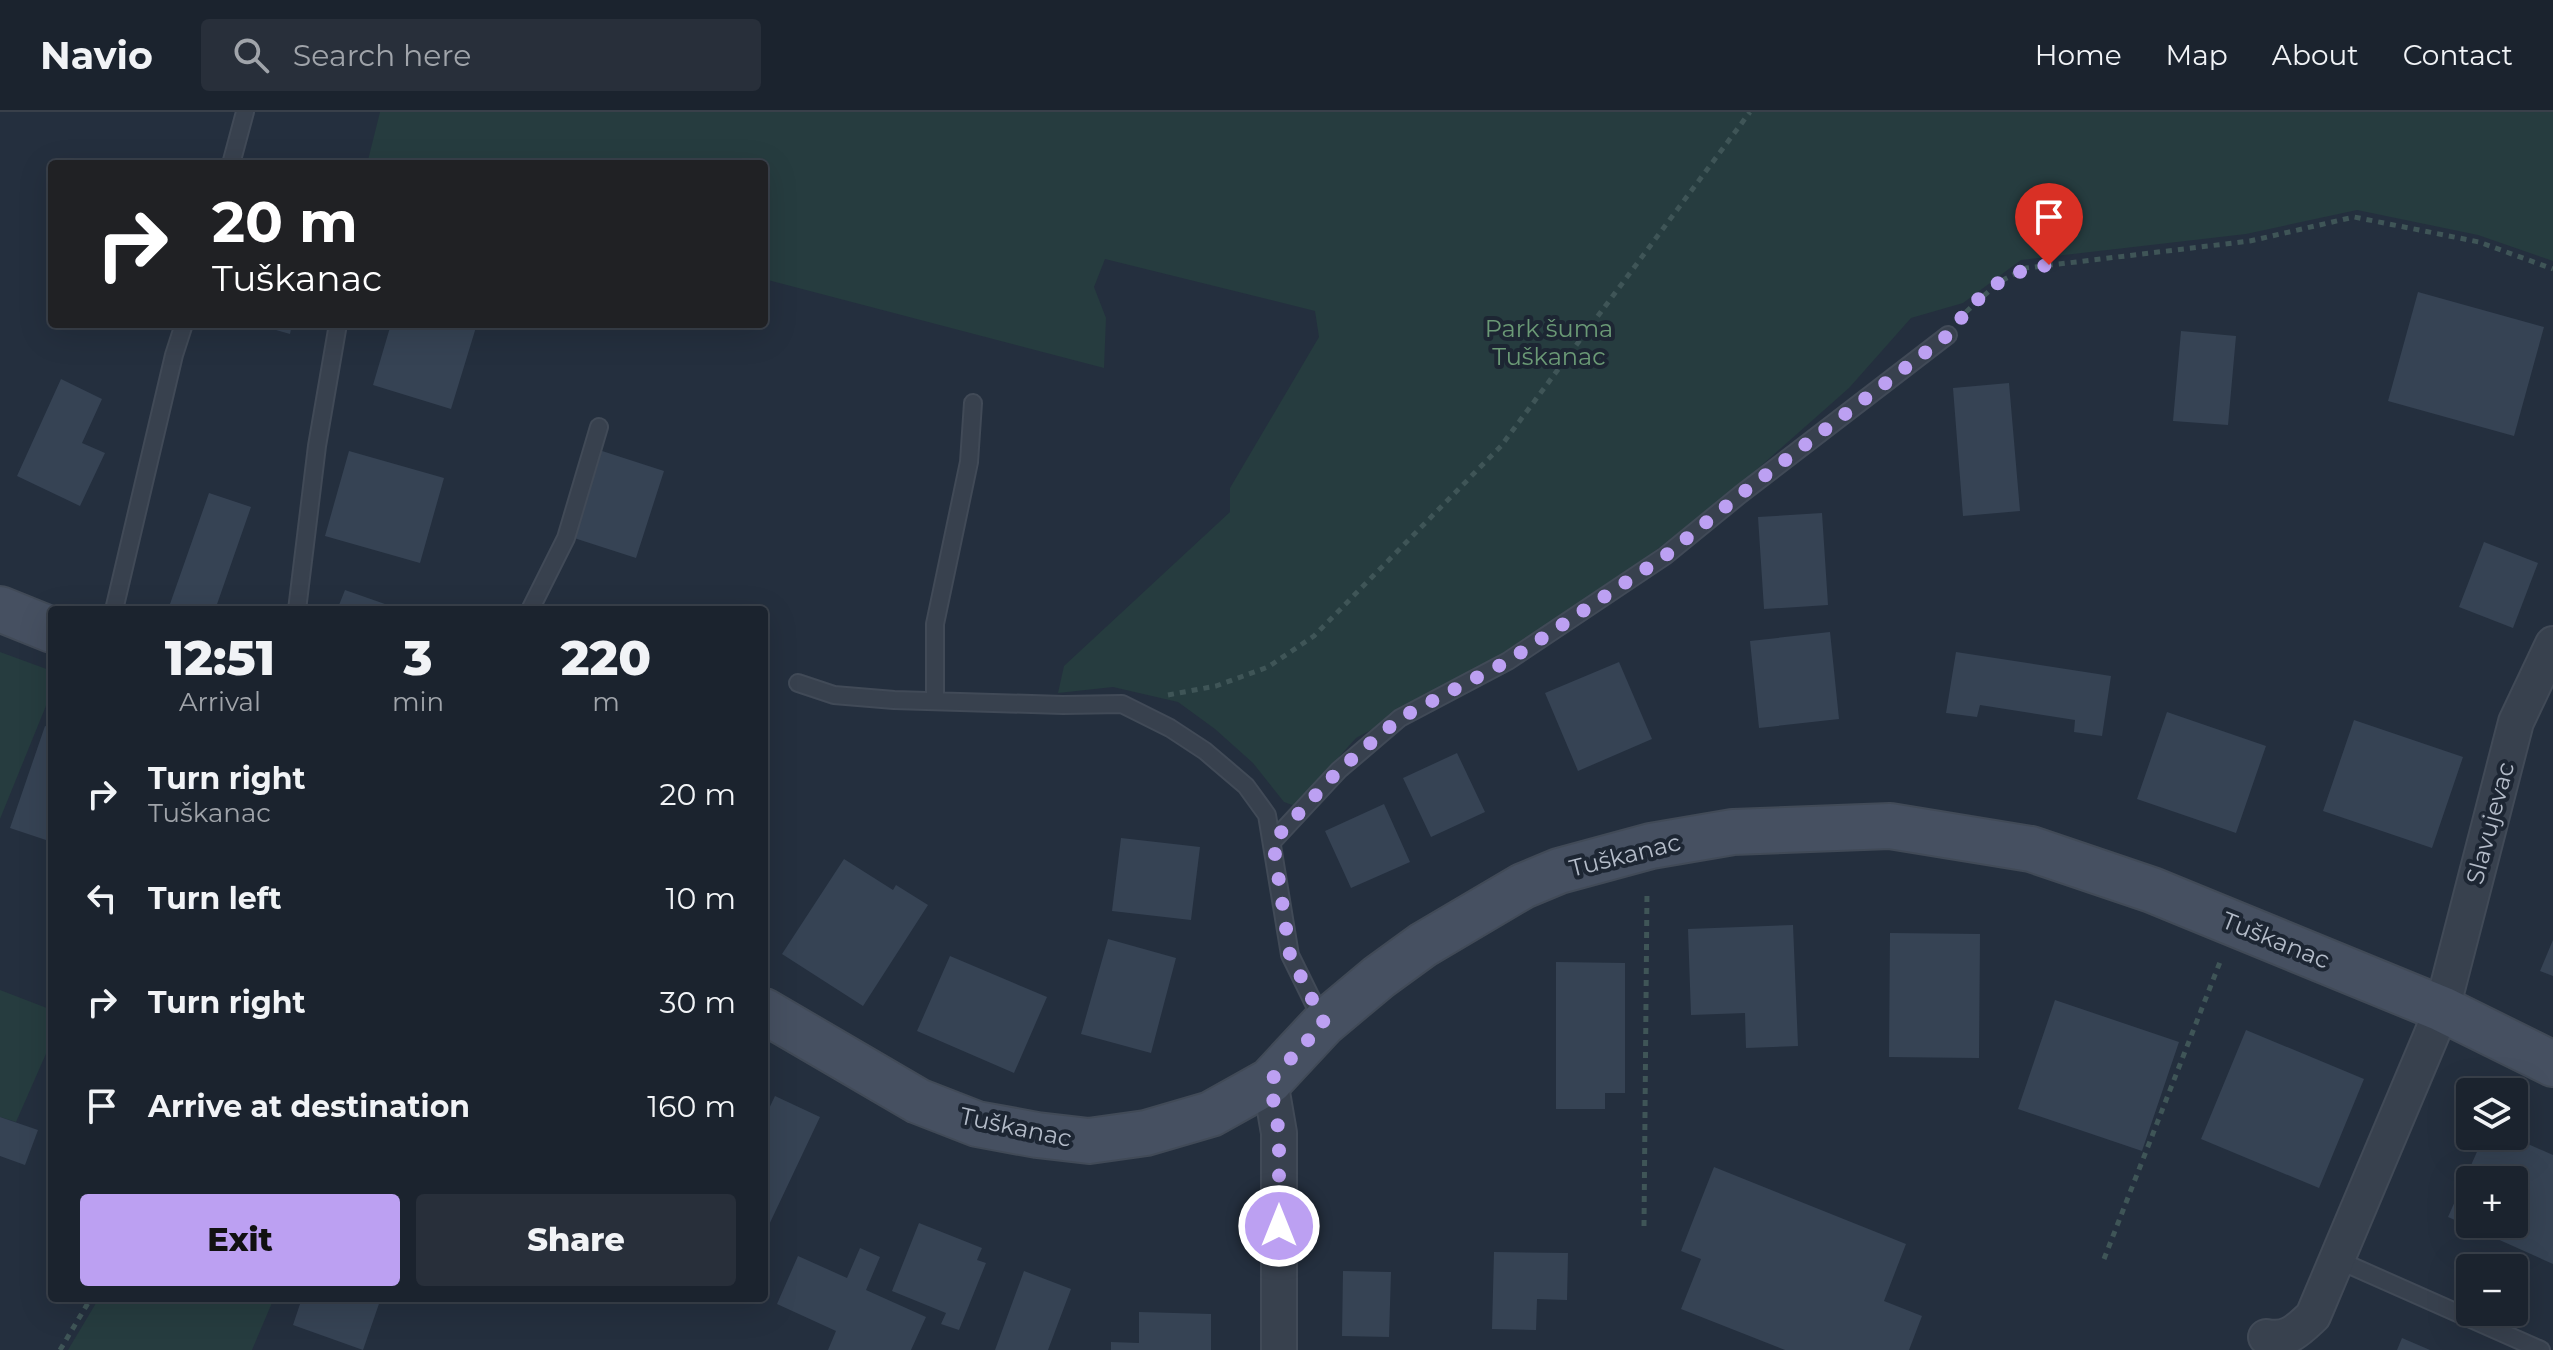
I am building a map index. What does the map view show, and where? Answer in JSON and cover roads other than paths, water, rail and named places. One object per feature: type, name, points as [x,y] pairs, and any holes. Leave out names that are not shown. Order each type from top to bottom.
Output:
[{"type":"street","points":[[0,609],[48,628]]},
{"type":"street","name":"Slavujevac","points":[[2266,1337],[2279,1340],[2293,1335],[2313,1316],[2442,1009],[2516,722],[2553,644]]},
{"type":"street","name":"Tuškanac","points":[[768,1013],[918,1101],[977,1124],[1089,1141],[1146,1133],[1211,1114],[1270,1081],[1324,1023],[1423,945],[1518,888],[1559,871],[1651,846],[1733,832],[1890,826],[2031,849],[2152,890],[2442,1009],[2553,1064]]},
{"type":"street","points":[[1270,1081],[1279,1133],[1279,1350]]},
{"type":"lane","points":[[232,160],[245,112]]},
{"type":"lane","points":[[115,606],[183,328]]},
{"type":"lane","points":[[297,606],[317,446],[337,328]]},
{"type":"lane","points":[[1273,841],[1339,770],[1400,718],[1508,661],[1665,556],[1948,335]]},
{"type":"lane","points":[[935,701],[935,624],[969,462],[973,403]]},
{"type":"lane","points":[[532,606],[566,538],[599,427]]},
{"type":"lane","points":[[798,683],[834,695],[1063,705],[1122,704],[1170,728],[1205,751],[1246,786],[1267,815],[1290,955],[1324,1023]]},
{"type":"lane","points":[[2338,1260],[2541,1350]]},
{"type":"park label","name":"Park šuma Tuškanac","points":[[1549,342]]}]
